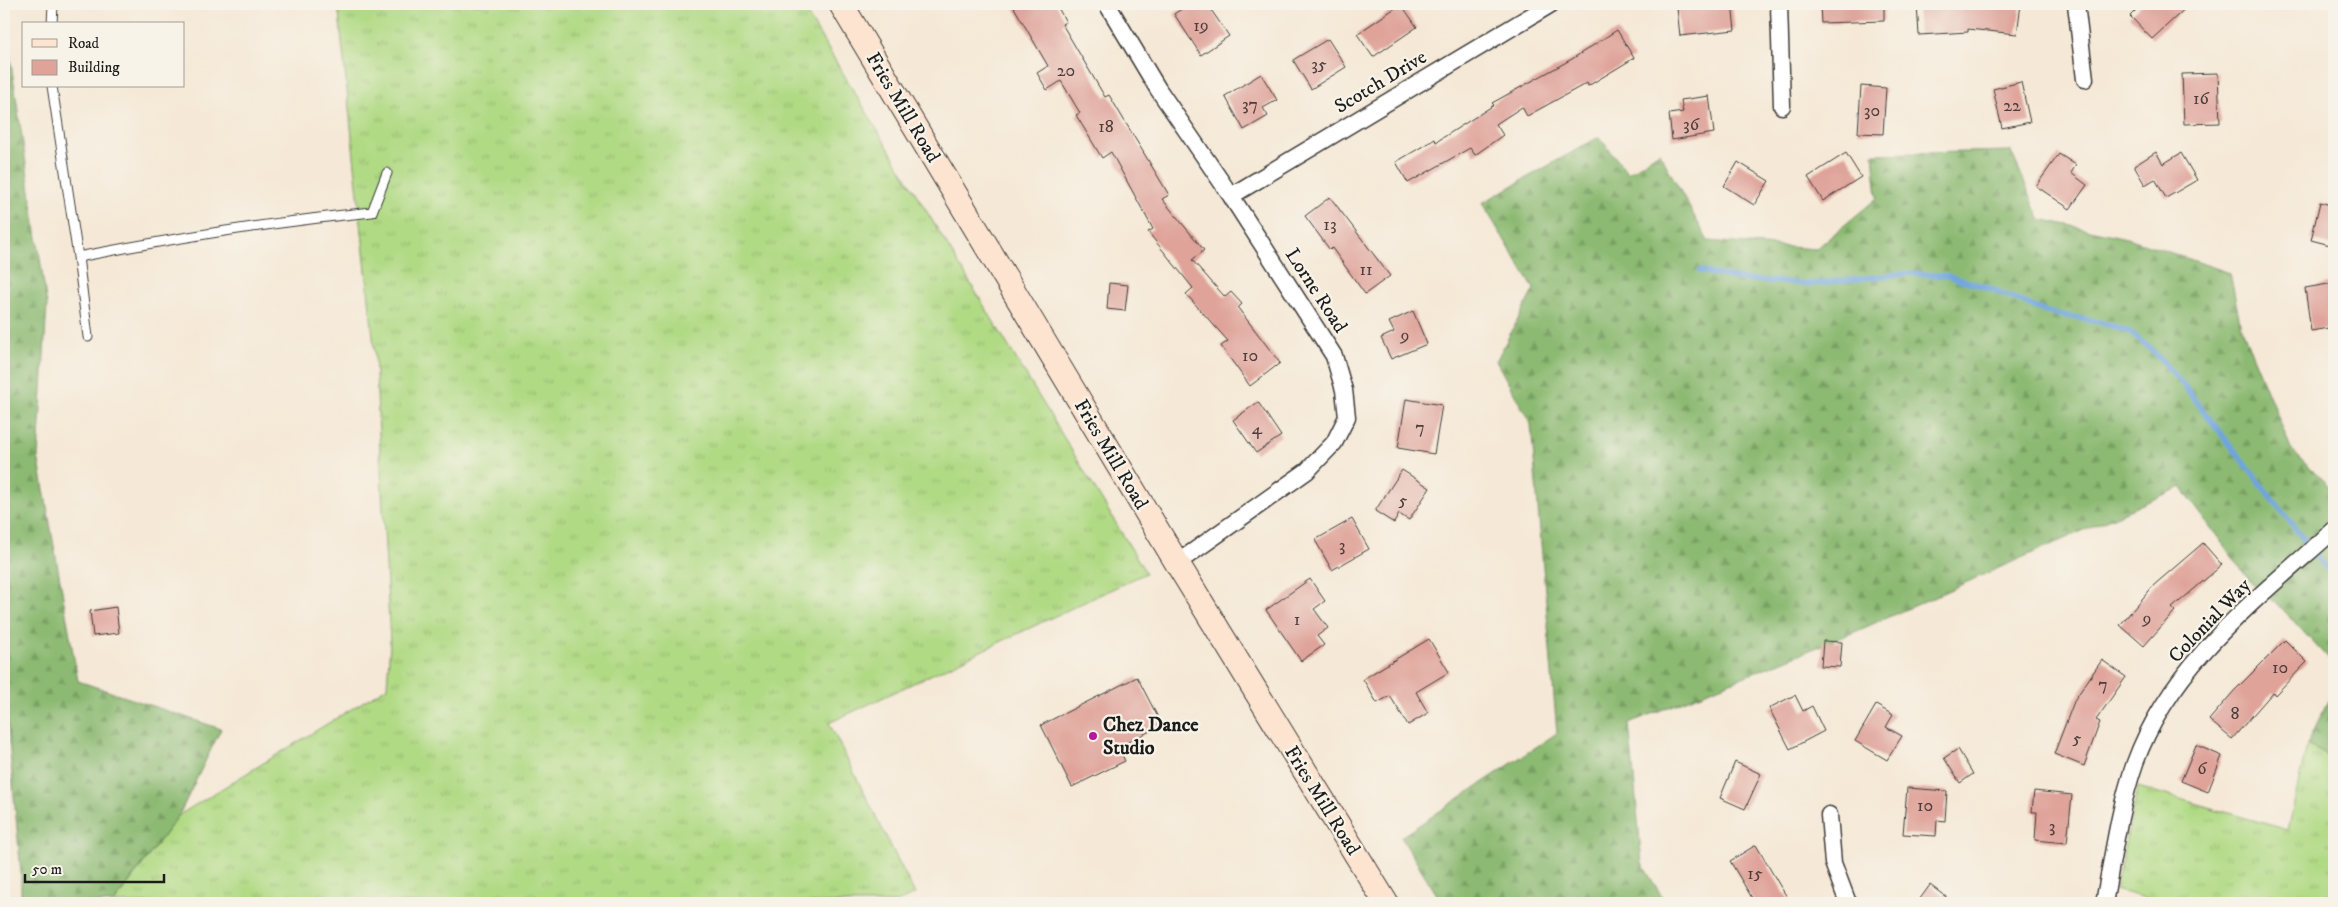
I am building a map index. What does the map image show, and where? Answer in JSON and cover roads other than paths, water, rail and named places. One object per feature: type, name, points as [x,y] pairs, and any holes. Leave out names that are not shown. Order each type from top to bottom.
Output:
[{"type":"main road","name":"Fries Mill Road","points":[[841,4],[1177,563],[1386,903]]},
{"type":"street","name":"Lorne Road","points":[[1107,4],[1158,89],[1232,196],[1334,356],[1344,390],[1347,417],[1334,443],[1308,471],[1177,563]]},
{"type":"street","name":"Scotch Drive","points":[[1232,196],[1551,4]]},
{"type":"street","points":[[1779,4],[1782,106]]},
{"type":"street","points":[[2076,4],[2085,79]]},
{"type":"street","name":"Colonial Way","points":[[2104,903],[2125,796],[2136,761],[2165,704],[2188,669],[2215,638],[2334,530]]},
{"type":"street","points":[[1829,815],[1833,863],[1848,903]]},
{"type":"lane","points":[[52,22],[53,4]]},
{"type":"lane","points":[[52,88],[88,337]]},
{"type":"lane","points":[[78,257],[151,243],[326,216],[372,212],[388,173]]},
{"type":"waterway","points":[[1700,271],[1739,279],[1812,284],[1910,273],[1949,276],[1992,289],[2046,312],[2099,322],[2128,331],[2150,348],[2181,382],[2334,578]]},
{"type":"place","name":"Chez Dance Studio","points":[[1093,736]]}]
